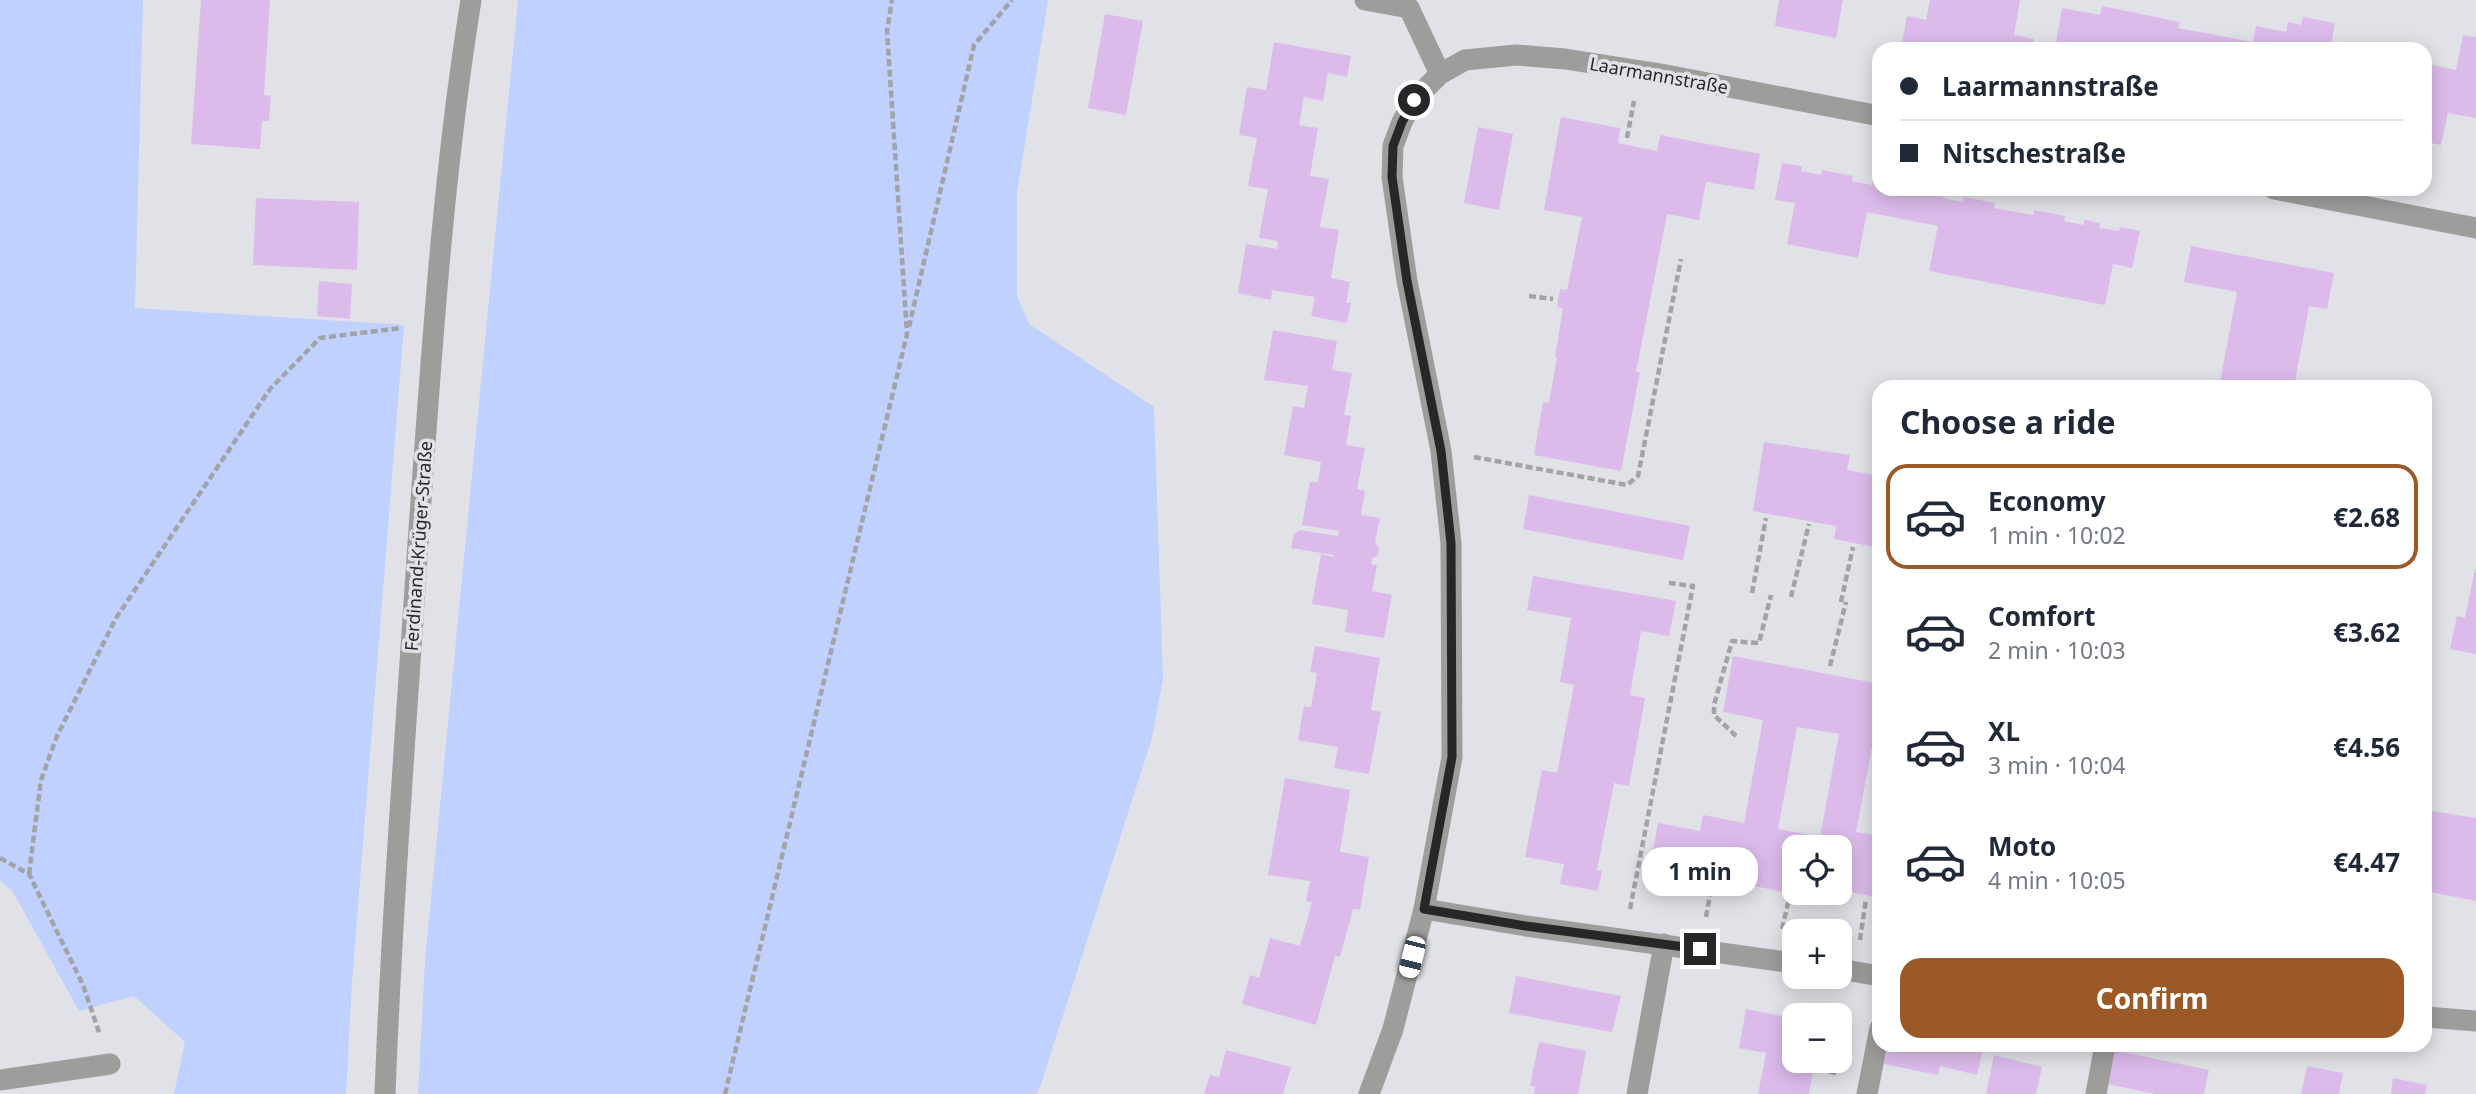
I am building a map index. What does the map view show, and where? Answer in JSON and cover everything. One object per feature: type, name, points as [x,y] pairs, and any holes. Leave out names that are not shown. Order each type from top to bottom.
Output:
[{"type":"street","name":"Ferdinand-Krüger-Straße","points":[[385,1094],[391,939],[433,324],[456,91],[471,0]]},
{"type":"street","points":[[1365,0],[1409,8],[1440,74]]},
{"type":"street","name":"Laarmannstraße","points":[[1369,1094],[1394,1029],[1424,909],[1452,757],[1451,543],[1441,451],[1407,281],[1392,177],[1393,146],[1402,122],[1414,100],[1440,74],[1465,60],[1516,55],[1565,59],[1661,74],[1872,114]]},
{"type":"street","points":[[2310,196],[2476,228]]},
{"type":"street","points":[[1424,909],[1526,926],[1782,960]]},
{"type":"street","points":[[1637,1094],[1664,944]]},
{"type":"street","points":[[1852,971],[1872,975]]},
{"type":"street","points":[[2432,1017],[2476,1021]]},
{"type":"street","points":[[1867,1094],[1875,1052]]},
{"type":"street","points":[[2096,1094],[2104,1052]]},
{"type":"street","points":[[0,1080],[110,1064]]},
{"type":"path","points":[[892,0],[887,31],[907,334]]},
{"type":"path","points":[[725,1094],[974,45],[1012,0]]},
{"type":"path","points":[[1441,451],[1627,485],[1638,475],[1681,259]]},
{"type":"path","points":[[1529,296],[1553,299]]},
{"type":"path","points":[[110,1064],[83,985],[29,874],[41,780],[57,736],[110,630],[270,389],[320,338],[433,324]]},
{"type":"path","points":[[1752,593],[1766,518]]},
{"type":"path","points":[[1791,597],[1809,524]]},
{"type":"path","points":[[1830,666],[1853,547]]},
{"type":"path","points":[[1624,939],[1693,586],[1669,583]]},
{"type":"path","points":[[1736,736],[1714,715],[1713,705],[1732,641],[1759,643],[1771,595]]},
{"type":"path","points":[[0,858],[29,874]]},
{"type":"path","points":[[1852,952],[1866,900]]},
{"type":"shaded area","points":[[0,0],[143,0],[135,308],[404,325],[352,982],[346,1094],[174,1094],[185,1042],[134,996],[79,1011],[13,892],[0,880]]},
{"type":"shaded area","points":[[518,0],[1048,0],[1017,193],[1017,296],[1029,324],[1154,407],[1163,679],[1152,738],[1036,1094],[418,1094],[425,961]]},
{"type":"building","points":[[201,0],[270,0],[264,95],[271,96],[269,121],[262,121],[260,149],[191,144]]},
{"type":"building","points":[[1779,0],[1843,0],[1836,38],[1775,26]]},
{"type":"building","points":[[1930,0],[2020,0],[2014,35],[2034,39],[2034,42],[1902,42],[1907,16],[1926,20]]},
{"type":"building","points":[[2102,6],[2180,22],[2178,28],[2253,42],[2056,42],[2062,8],[2100,15]]},
{"type":"building","points":[[1105,14],[1143,21],[1126,115],[1088,108]]},
{"type":"building","points":[[2303,17],[2335,23],[2332,42],[2253,42],[2256,26],[2286,32],[2288,22],[2301,25]]},
{"type":"building","points":[[2463,35],[2476,37],[2476,118],[2448,113],[2441,145],[2432,143],[2432,65],[2456,70]]},
{"type":"building","points":[[1274,42],[1351,56],[1347,77],[1328,73],[1323,101],[1304,97],[1299,125],[1318,128],[1310,176],[1329,179],[1320,227],[1339,230],[1331,278],[1350,282],[1346,303],[1351,303],[1347,323],[1311,316],[1315,297],[1272,290],[1271,300],[1238,293],[1246,244],[1277,249],[1278,241],[1259,238],[1268,189],[1248,186],[1257,138],[1239,135],[1247,87],[1266,90]]},
{"type":"building","points":[[1561,117],[1620,128],[1618,143],[1657,151],[1660,135],[1760,154],[1754,190],[1706,182],[1699,220],[1667,214],[1636,372],[1640,372],[1621,471],[1534,455],[1543,402],[1549,403],[1557,357],[1563,308],[1557,307],[1560,289],[1567,290],[1582,217],[1544,210]]},
{"type":"building","points":[[1478,127],[1513,134],[1499,210],[1464,203]]},
{"type":"building","points":[[1782,163],[1802,166],[1801,171],[1821,175],[1822,170],[1853,176],[1852,181],[1872,185],[1872,196],[1943,196],[1963,202],[1964,197],[1995,203],[1994,208],[2033,215],[2034,210],[2065,216],[2064,221],[2084,225],[2084,220],[2100,223],[2099,228],[2119,231],[2120,227],[2140,231],[2132,268],[2113,264],[2105,305],[1929,271],[1938,226],[1867,212],[1858,258],[1787,244],[1795,203],[1775,200]]},
{"type":"building","points":[[256,198],[359,202],[357,270],[253,265]]},
{"type":"building","points":[[2191,246],[2334,273],[2327,309],[2309,306],[2295,380],[2220,380],[2237,292],[2184,282]]},
{"type":"building","points":[[319,281],[352,284],[350,319],[317,316]]},
{"type":"building","points":[[1273,330],[1337,341],[1332,370],[1352,373],[1344,415],[1351,416],[1346,445],[1365,448],[1357,489],[1365,491],[1361,515],[1380,518],[1375,542],[1379,548],[1378,555],[1372,559],[1371,564],[1377,565],[1372,591],[1392,595],[1384,638],[1345,632],[1348,610],[1312,604],[1321,554],[1334,555],[1291,548],[1294,534],[1300,530],[1338,536],[1339,531],[1302,525],[1310,482],[1318,482],[1321,462],[1284,455],[1293,406],[1304,408],[1308,386],[1264,380]]},
{"type":"building","points":[[1764,442],[1850,455],[1847,470],[1872,475],[1872,546],[1834,539],[1836,526],[1753,511]]},
{"type":"building","points":[[1529,495],[1690,526],[1683,560],[1523,529]]},
{"type":"building","points":[[2475,569],[2476,654],[2450,649],[2457,616],[2465,618]]},
{"type":"building","points":[[1533,576],[1676,601],[1669,636],[1641,631],[1630,695],[1645,698],[1629,786],[1614,783],[1597,870],[1602,871],[1598,891],[1560,884],[1564,864],[1525,857],[1542,770],[1557,773],[1574,685],[1560,682],[1571,618],[1527,610]]},
{"type":"building","points":[[1315,646],[1380,658],[1371,710],[1381,712],[1369,774],[1334,768],[1338,747],[1298,740],[1304,706],[1311,707],[1317,673],[1310,672]]},
{"type":"building","points":[[1733,656],[1872,682],[1872,747],[1856,832],[1872,835],[1872,896],[1852,892],[1852,835],[1820,835],[1839,734],[1797,727],[1778,829],[1810,835],[1782,835],[1782,892],[1650,866],[1658,823],[1700,831],[1703,815],[1744,823],[1763,720],[1723,712]]},
{"type":"building","points":[[1285,778],[1350,790],[1340,852],[1369,857],[1360,910],[1353,909],[1340,957],[1335,956],[1316,1025],[1242,1004],[1250,975],[1259,978],[1270,938],[1300,946],[1312,902],[1306,901],[1310,881],[1268,875]]},
{"type":"building","points":[[2432,811],[2476,818],[2476,901],[2432,892]]},
{"type":"building","points":[[1516,976],[1621,996],[1612,1032],[1509,1013]]},
{"type":"building","points":[[1746,1009],[1782,1016],[1782,1073],[1813,1073],[1809,1094],[1758,1094],[1766,1053],[1739,1048]]},
{"type":"building","points":[[1539,1042],[1586,1051],[1578,1094],[1534,1094],[1535,1087],[1530,1085]]},
{"type":"building","points":[[1226,1050],[1291,1067],[1283,1094],[1204,1094],[1210,1075],[1219,1077]]},
{"type":"building","points":[[1887,1052],[1982,1052],[1977,1075],[1940,1066],[1938,1075],[1884,1064]]},
{"type":"building","points":[[2113,1052],[2209,1070],[2204,1094],[2155,1094],[2108,1084]]},
{"type":"building","points":[[1994,1055],[2042,1067],[2036,1094],[1986,1094]]},
{"type":"building","points":[[2307,1066],[2343,1073],[2339,1094],[2301,1094]]},
{"type":"building","points":[[2393,1078],[2427,1085],[2425,1094],[2391,1094]]},
{"type":"route","points":[[1414,100],[1393,146],[1392,177],[1407,281],[1441,451],[1451,543],[1452,757],[1424,909],[1526,926],[1700,949]]}]
